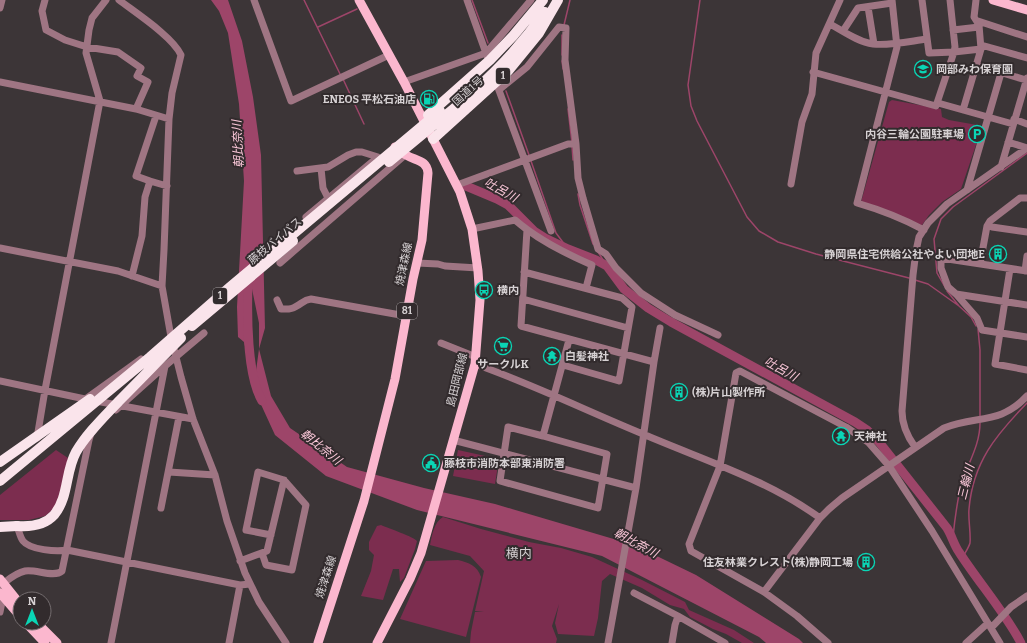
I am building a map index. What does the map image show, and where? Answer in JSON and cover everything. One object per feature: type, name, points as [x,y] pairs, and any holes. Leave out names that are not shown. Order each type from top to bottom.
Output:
[{"type":"highway","name":"藤枝バイパス","points":[[0,481],[150,357],[230,287],[472,84],[499,59],[529,24],[544,0]]},
{"type":"highway","name":"国道1号","points":[[423,119],[490,60],[544,0]]},
{"type":"highway","name":"藤枝バイパス","points":[[0,489],[464,101],[500,67],[529,33],[553,0]]},
{"type":"highway","name":"国道1号","points":[[433,139],[508,71],[539,33],[558,0]]},
{"type":"highway","points":[[0,527],[27,527],[39,524],[51,518],[63,498],[76,452],[91,431],[191,328]]},
{"type":"highway","name":"1","points":[[0,462],[150,357]]},
{"type":"main road","points":[[359,0],[423,119],[393,145]]},
{"type":"main road","points":[[993,0],[1027,10]]},
{"type":"main road","name":"島田岡部線","points":[[377,643],[410,579],[420,553],[476,360],[480,300],[478,268],[472,229],[458,188],[423,119]]},
{"type":"main road","name":"焼津森線","points":[[318,643],[364,501],[375,458],[395,379],[423,229],[428,169],[427,165],[424,162],[406,155],[393,145]]},
{"type":"main road","points":[[1,583],[12,595]]},
{"type":"main road","points":[[1,595],[12,607]]},
{"type":"main road","points":[[34,631],[45,643]]},
{"type":"main road","points":[[45,631],[57,643]]},
{"type":"street","points":[[0,8],[2,0]]},
{"type":"street","points":[[45,0],[42,12],[46,30],[65,40],[87,47],[118,52],[141,68],[137,76],[148,82],[136,108]]},
{"type":"street","points":[[37,440],[45,390],[100,101],[86,53],[92,18],[106,0]]},
{"type":"street","points":[[119,0],[153,26],[179,49],[181,55],[172,93],[169,119],[162,286],[171,337],[175,357],[193,419],[215,475],[227,521],[240,561],[265,612],[286,643]]},
{"type":"street","points":[[254,0],[291,101],[389,55]]},
{"type":"street","points":[[467,0],[487,56]]},
{"type":"street","points":[[404,82],[487,56],[531,0]]},
{"type":"street","points":[[790,184],[802,122],[812,94],[816,53],[840,0]]},
{"type":"street","points":[[922,0],[929,53],[954,52],[981,47],[1027,58]]},
{"type":"street","points":[[813,72],[936,106],[955,47],[950,0]]},
{"type":"street","points":[[963,110],[981,47],[978,24],[974,17],[976,0]]},
{"type":"street","points":[[843,31],[858,8],[892,2],[898,43],[857,203],[883,210],[924,230]]},
{"type":"street","points":[[868,7],[874,44]]},
{"type":"street","points":[[830,24],[862,40],[874,44],[898,43],[927,39]]},
{"type":"street","points":[[953,30],[978,24],[1027,37]]},
{"type":"street","points":[[551,231],[498,87],[527,68],[559,27],[566,28],[565,60],[572,144],[582,198],[598,249],[606,254],[616,268],[641,293],[675,314],[718,335]]},
{"type":"street","points":[[976,65],[1027,79],[1024,98],[1014,122],[1001,167]]},
{"type":"street","points":[[967,190],[1001,73]]},
{"type":"street","points":[[0,82],[136,108],[156,116],[169,119]]},
{"type":"street","points":[[938,103],[988,117],[1027,124]]},
{"type":"street","points":[[156,116],[136,176],[150,182],[167,186]]},
{"type":"street","points":[[1008,142],[1027,148]]},
{"type":"street","points":[[458,188],[572,144]]},
{"type":"street","points":[[0,467],[37,440],[85,399],[171,337],[328,198],[393,145]]},
{"type":"street","points":[[915,447],[907,435],[902,417],[917,244],[928,223],[947,204],[1027,148]]},
{"type":"street","points":[[297,171],[328,167],[356,152],[378,156]]},
{"type":"street","points":[[280,263],[406,155]]},
{"type":"street","points":[[321,168],[323,188],[328,198]]},
{"type":"street","points":[[132,276],[142,236],[145,196],[150,182]]},
{"type":"street","points":[[980,264],[987,226],[990,221],[1020,198],[1027,198]]},
{"type":"street","points":[[472,229],[515,220],[548,245],[569,256],[592,265],[586,288]]},
{"type":"street","points":[[992,227],[1027,232]]},
{"type":"street","points":[[527,230],[521,326],[654,362]]},
{"type":"street","points":[[0,248],[118,271],[162,286]]},
{"type":"street","points":[[1019,254],[1027,256],[1026,271],[941,258],[941,268],[948,287],[977,318],[982,330],[1027,337]]},
{"type":"street","points":[[417,263],[478,268]]},
{"type":"street","points":[[1010,269],[995,364],[1027,370]]},
{"type":"street","points":[[524,272],[622,298],[632,307],[619,381],[563,366]]},
{"type":"street","points":[[956,294],[1027,305]]},
{"type":"street","points":[[277,300],[281,309],[295,308],[304,300],[311,299],[406,316]]},
{"type":"street","points":[[523,299],[628,328]]},
{"type":"street","points":[[608,643],[636,488],[660,328]]},
{"type":"street","points":[[1,583],[25,571],[57,574],[62,571],[89,440],[92,432],[99,423],[122,405],[204,333]]},
{"type":"street","points":[[543,436],[569,340]]},
{"type":"street","points":[[441,343],[643,434],[720,465],[777,491],[820,518]]},
{"type":"street","points":[[111,643],[165,366]]},
{"type":"street","points":[[828,643],[797,616],[764,592],[691,551],[689,544],[720,465],[736,373],[740,371],[858,434],[868,442],[889,466],[932,531],[1000,643]]},
{"type":"street","points":[[0,381],[85,399],[193,419]]},
{"type":"street","points":[[764,592],[820,518],[842,498],[944,428],[962,421],[984,419],[1006,413],[1027,396]]},
{"type":"street","points":[[161,508],[179,417]]},
{"type":"street","points":[[508,427],[543,436],[607,454],[598,508],[500,481],[508,427]]},
{"type":"street","points":[[453,440],[636,488]]},
{"type":"street","points":[[169,472],[215,475]]},
{"type":"street","points":[[262,553],[266,565],[292,570],[306,505],[284,480],[258,472],[246,530],[271,535]]},
{"type":"street","points":[[240,561],[267,551],[284,480]]},
{"type":"street","points":[[17,526],[23,541],[30,546],[58,552],[67,550],[240,584],[250,584]]},
{"type":"street","points":[[229,643],[240,584]]},
{"type":"street","points":[[634,593],[725,643]]},
{"type":"street","points":[[0,612],[1,595]]},
{"type":"street","points":[[966,643],[1027,596]]},
{"type":"street","points":[[672,643],[678,616]]},
{"type":"shaded area","points":[[211,0],[228,0],[242,41],[253,97],[261,155],[265,328],[259,349],[259,323],[252,289],[244,303],[249,342],[250,368],[244,342],[238,337],[237,307],[244,181],[239,104],[228,33],[219,11]]},
{"type":"shaded area","points":[[892,100],[941,109],[942,117],[949,120],[977,125],[972,140],[977,142],[961,189],[942,202],[929,215],[920,228],[861,202],[889,102]]},
{"type":"shaded area","points":[[259,349],[271,396],[290,428],[347,467],[424,488],[495,504],[634,545],[696,575],[799,639],[803,643],[766,643],[759,637],[602,556],[417,510],[326,476],[275,435],[258,398],[256,371]]},
{"type":"shaded area","points":[[56,450],[68,458],[61,492],[55,508],[45,516],[29,520],[0,520],[0,495]]},
{"type":"shaded area","points":[[458,450],[499,459],[495,484],[453,476]]},
{"type":"shaded area","points":[[443,517],[529,542],[561,548],[592,557],[685,602],[689,610],[734,630],[754,643],[742,643],[690,617],[684,609],[670,605],[642,588],[610,574],[602,581],[598,618],[594,636],[558,634],[555,623],[559,604],[552,626],[557,639],[556,643],[470,643],[475,612],[484,612],[475,611],[484,571],[470,556],[430,545],[435,525]]},
{"type":"shaded area","points":[[381,525],[417,541],[404,578],[400,582],[399,569],[393,569],[383,600],[361,596],[371,571],[374,555],[369,550],[369,542],[377,526]]},
{"type":"shaded area","points":[[458,560],[475,567],[481,577],[466,637],[400,619],[426,561]]},
{"type":"waterway","points":[[304,0],[341,76]]},
{"type":"waterway","points":[[472,0],[488,43]]},
{"type":"waterway","points":[[564,25],[570,0]]},
{"type":"waterway","points":[[700,0],[688,85],[691,106],[697,121],[747,217],[759,231],[778,242],[816,254],[909,278]]},
{"type":"waterway","points":[[318,27],[357,9]]},
{"type":"waterway","points":[[562,35],[562,55]]},
{"type":"waterway","points":[[562,61],[563,69]]},
{"type":"waterway","points":[[343,79],[364,124]]},
{"type":"waterway","points":[[506,91],[529,155]]},
{"type":"waterway","points":[[568,109],[572,143]]},
{"type":"waterway","points":[[572,146],[573,160]]},
{"type":"waterway","points":[[945,287],[937,273],[934,239],[941,219],[953,207],[1027,153]]},
{"type":"waterway","points":[[531,161],[556,233],[568,249]]},
{"type":"waterway","name":"吐呂川","points":[[466,186],[508,205],[534,231],[545,238],[607,266],[624,289],[648,308],[671,322],[855,422],[867,430],[879,442],[947,528],[957,549],[1007,620],[1021,643]]},
{"type":"waterway","points":[[578,194],[580,205],[593,244]]},
{"type":"waterway","name":"吐呂川","points":[[598,252],[607,266]]},
{"type":"waterway","points":[[915,280],[928,284],[959,306]]},
{"type":"waterway","name":"朝比奈川","points":[[248,285],[248,328],[251,361],[253,376],[262,401]]},
{"type":"waterway","points":[[947,291],[959,306],[971,317],[976,326]]},
{"type":"waterway","points":[[978,329],[980,350],[980,417]]},
{"type":"waterway","name":"三輪川","points":[[963,557],[970,543],[969,509],[975,477],[981,463],[996,438],[1005,426],[1027,403]]},
{"type":"waterway","points":[[953,537],[959,493],[978,438],[980,423]]},
{"type":"place","name":"岡部みわ保育園","points":[[923,69]]},
{"type":"place","name":"ENEOS 平松石油店","points":[[429,99]]},
{"type":"place","name":"内谷三輪公園駐車場","points":[[977,134]]},
{"type":"place","name":"静岡県住宅供給公社やよい団地E","points":[[998,254]]},
{"type":"place","name":"横内","points":[[484,290]]},
{"type":"place","name":"サークルK","points":[[503,346]]},
{"type":"place","name":"白髪神社","points":[[552,356]]},
{"type":"place","name":"(株)片山製作所","points":[[679,392]]},
{"type":"place","name":"天神社","points":[[841,436]]},
{"type":"place","name":"藤枝市消防本部東消防署","points":[[431,463]]},
{"type":"place","name":"住友林業クレスト(株)静岡工場","points":[[866,562]]},
{"type":"district","name":"横内","points":[[519,553]]}]
